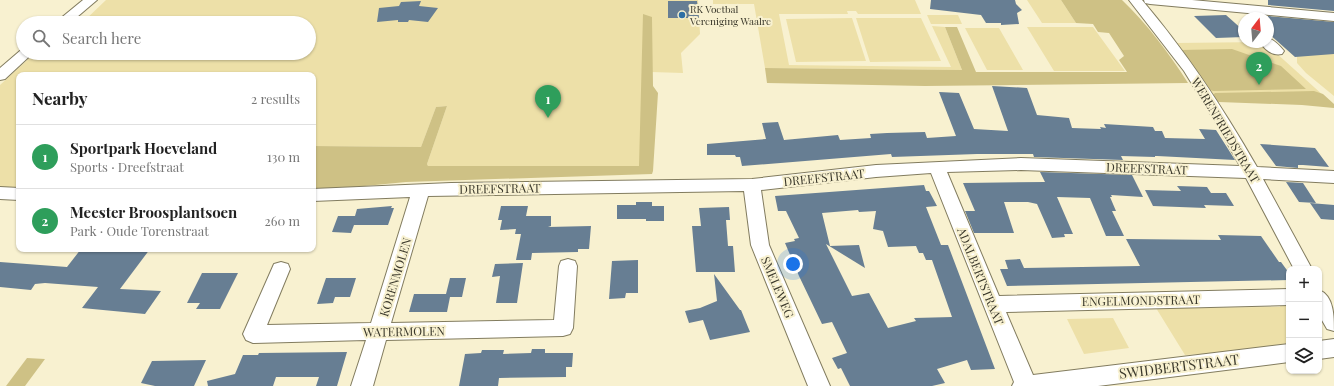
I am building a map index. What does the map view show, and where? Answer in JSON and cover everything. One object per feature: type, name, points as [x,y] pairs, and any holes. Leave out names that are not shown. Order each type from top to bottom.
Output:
[{"type":"street","points":[[71,16],[91,0]]},
{"type":"street","name":"WERENFRIEDSTRAAT","points":[[1135,0],[1190,69],[1251,172],[1301,266]]},
{"type":"street","points":[[1150,0],[1334,17]]},
{"type":"street","points":[[1230,8],[1238,15]]},
{"type":"street","points":[[0,76],[18,60]]},
{"type":"street","name":"DREEFSTRAAT","points":[[316,195],[421,190],[752,185],[876,171],[1021,164],[1251,172],[1334,177]]},
{"type":"street","name":"ADALBERTSTRAAT","points":[[937,167],[1024,385]]},
{"type":"street","name":"SMELEWEG","points":[[752,185],[760,245],[819,386]]},
{"type":"street","name":"KORENMOLEN","points":[[362,386],[421,190]]},
{"type":"street","points":[[0,193],[16,194]]},
{"type":"street","name":"WATERMOLEN","points":[[281,269],[253,334],[563,328],[568,266]]},
{"type":"street","name":"ENGELMONDSTRAAT","points":[[992,304],[1286,297]]},
{"type":"street","points":[[1321,302],[1334,323]]},
{"type":"street","points":[[1322,350],[1334,348]]},
{"type":"street","name":"SWIDBERTSTRAAT","points":[[1024,385],[1286,353]]},
{"type":"shaded area","points":[[106,0],[698,0],[700,34],[681,53],[683,73],[651,72],[647,169],[428,166],[427,164],[447,106],[436,107],[421,147],[316,146],[316,72],[16,72],[16,189],[0,190],[0,85],[27,60],[316,60],[316,16],[89,16]]},
{"type":"shaded area","points":[[713,0],[915,0],[921,14],[858,14],[856,11],[847,11],[848,14],[779,14],[789,65],[951,67],[932,26],[945,27],[962,70],[765,68],[754,4],[713,4]]},
{"type":"shaded area","points":[[1027,0],[1061,0],[1076,23],[1042,23]]},
{"type":"shaded area","points":[[1061,0],[1122,0],[1141,19],[1158,40],[1188,83],[925,86],[767,83],[765,68],[962,70],[945,27],[957,27],[976,72],[1127,72],[1119,60],[1124,56],[1109,33],[1098,32],[1093,24],[1076,23]]},
{"type":"shaded area","points":[[643,14],[652,17],[653,86],[658,93],[652,174],[406,182],[316,191],[316,146],[421,147],[436,107],[447,106],[427,164],[428,166],[639,166]]},
{"type":"shaded area","points":[[927,15],[958,15],[962,24],[931,24]]},
{"type":"shaded area","points":[[852,18],[866,61],[796,62],[786,19]]},
{"type":"shaded area","points":[[856,18],[921,18],[941,61],[870,62]]},
{"type":"shaded area","points":[[1027,27],[1093,27],[1125,71],[1054,71]]},
{"type":"shaded area","points":[[965,28],[999,28],[1023,70],[987,70]]},
{"type":"shaded area","points":[[1238,42],[1238,48],[1271,48],[1334,105],[1216,101],[1175,43]]},
{"type":"shaded area","points":[[1232,49],[1281,66],[1306,89],[1213,91],[1208,89],[1180,50]]},
{"type":"shaded area","points":[[1334,53],[1334,96],[1306,73],[1297,63],[1297,55]]},
{"type":"shaded area","points":[[1314,91],[1323,94],[1334,104],[1334,108],[1302,105],[1219,102],[1212,96],[1215,93]]},
{"type":"shaded area","points":[[1283,300],[1286,300],[1286,343],[1218,353],[1185,355],[1156,308],[1280,307]]},
{"type":"shaded area","points":[[1113,318],[1129,348],[1084,354],[1067,319]]},
{"type":"shaded area","points":[[27,358],[45,359],[25,386],[6,386]]},
{"type":"building","points":[[931,0],[1015,0],[1016,4],[1022,10],[1017,13],[1019,24],[1001,25],[1001,23],[986,23],[981,15],[930,9]]},
{"type":"building","points":[[1268,0],[1334,0],[1334,11],[1268,5]]},
{"type":"building","points":[[421,1],[419,6],[438,8],[428,22],[409,20],[408,22],[398,22],[398,20],[377,22],[379,8],[399,6],[401,2]]},
{"type":"building","points":[[668,1],[697,1],[699,18],[668,18]]},
{"type":"building","points":[[1226,15],[1238,26],[1238,37],[1216,38],[1194,16]]},
{"type":"building","points":[[1274,17],[1334,22],[1334,54],[1295,57],[1274,38]]},
{"type":"building","points":[[992,86],[1027,88],[1037,115],[1069,118],[1072,128],[1101,129],[1100,127],[1106,128],[1104,124],[1153,127],[1155,131],[1162,131],[1165,138],[1205,139],[1199,129],[1216,130],[1235,160],[1157,156],[1121,156],[1123,160],[1034,157],[1033,154],[892,157],[891,154],[742,166],[740,157],[736,157],[735,155],[707,155],[707,144],[766,139],[762,123],[778,122],[784,140],[838,135],[840,140],[871,138],[870,134],[925,132],[927,138],[956,136],[939,92],[959,93],[974,129],[1008,131]]},
{"type":"building","points":[[1260,144],[1315,148],[1329,167],[1298,165],[1298,168],[1276,166]]},
{"type":"building","points":[[1040,172],[1132,175],[1143,197],[1111,195],[1112,197],[1110,197],[1116,211],[1112,211],[1124,236],[1106,236],[1090,198],[1057,197],[1073,234],[1064,234],[1065,237],[1052,238],[1037,204],[1028,202],[1004,202],[1014,233],[974,233],[965,211],[975,211],[963,183],[1045,182]]},
{"type":"building","points":[[1286,182],[1303,183],[1316,203],[1299,202]]},
{"type":"building","points":[[924,185],[926,191],[929,191],[937,206],[926,207],[941,245],[948,245],[995,369],[971,370],[967,360],[937,369],[945,383],[932,386],[850,386],[841,368],[838,369],[832,358],[847,353],[832,322],[822,324],[799,276],[785,243],[795,241],[794,239],[799,238],[786,211],[778,211],[775,196]],"holes":[[[858,210],[859,212],[876,211],[873,229],[883,231],[888,247],[916,246],[919,253],[923,253],[926,260],[932,260],[952,317],[914,318],[916,321],[888,328],[869,293],[852,296],[826,244],[865,268],[859,245],[830,246],[822,213]]]},
{"type":"building","points":[[1177,186],[1207,187],[1211,193],[1226,193],[1234,206],[1204,205],[1206,208],[1153,206],[1145,190],[1181,191]]},
{"type":"building","points":[[636,202],[652,202],[652,206],[664,206],[664,221],[646,221],[646,219],[617,219],[617,205],[636,205]]},
{"type":"building","points":[[1310,203],[1334,205],[1334,220],[1321,219]]},
{"type":"building","points":[[392,206],[391,208],[394,208],[388,225],[354,225],[351,233],[332,232],[338,216],[355,216],[357,209]]},
{"type":"building","points":[[501,206],[528,206],[526,216],[551,216],[551,226],[548,227],[591,226],[589,249],[578,249],[578,252],[532,253],[531,260],[516,260],[521,234],[515,234],[516,229],[500,230],[502,220],[498,220]]},
{"type":"building","points":[[729,207],[730,220],[726,220],[728,246],[733,246],[735,272],[696,272],[692,226],[701,226],[699,208]]},
{"type":"building","points":[[1218,235],[1261,236],[1279,262],[1281,262],[1286,269],[1286,280],[1007,286],[1000,269],[1008,269],[1005,260],[1020,259],[1024,268],[1140,266],[1126,239],[1221,240]]},
{"type":"building","points":[[79,252],[148,252],[120,289],[161,291],[145,314],[82,308],[98,287],[45,283],[35,284],[31,290],[0,287],[0,262],[67,267]]},
{"type":"building","points":[[638,260],[638,293],[626,293],[625,298],[609,299],[612,261]]},
{"type":"building","points":[[523,263],[517,303],[496,303],[500,276],[492,277],[495,264]]},
{"type":"building","points":[[202,273],[238,273],[220,309],[196,309],[200,303],[187,303]]},
{"type":"building","points":[[714,274],[741,310],[750,332],[710,340],[703,320],[689,323],[685,311],[700,308],[717,301]]},
{"type":"building","points":[[326,278],[356,278],[350,297],[335,297],[333,303],[317,304]]},
{"type":"building","points":[[450,278],[466,278],[462,297],[450,297],[447,312],[409,312],[414,294],[446,294]]},
{"type":"building","points":[[532,349],[545,349],[545,353],[573,353],[572,367],[566,367],[566,377],[499,378],[498,386],[459,386],[465,354],[481,353],[482,350],[504,350],[503,354],[531,353]]},
{"type":"building","points":[[347,352],[337,386],[316,386],[319,377],[276,377],[273,386],[208,386],[207,381],[235,374],[243,355],[258,355],[259,353]]},
{"type":"building","points":[[206,360],[194,386],[155,386],[141,383],[152,361]]},
{"type":"place","name":"RK Voetbal Vereniging Waalre","points":[[682,15]]},
{"type":"place","name":"Meester Broosplantsoen","points":[[1259,85]]},
{"type":"place","name":"Sportpark Hoeveland","points":[[548,118]]}]
